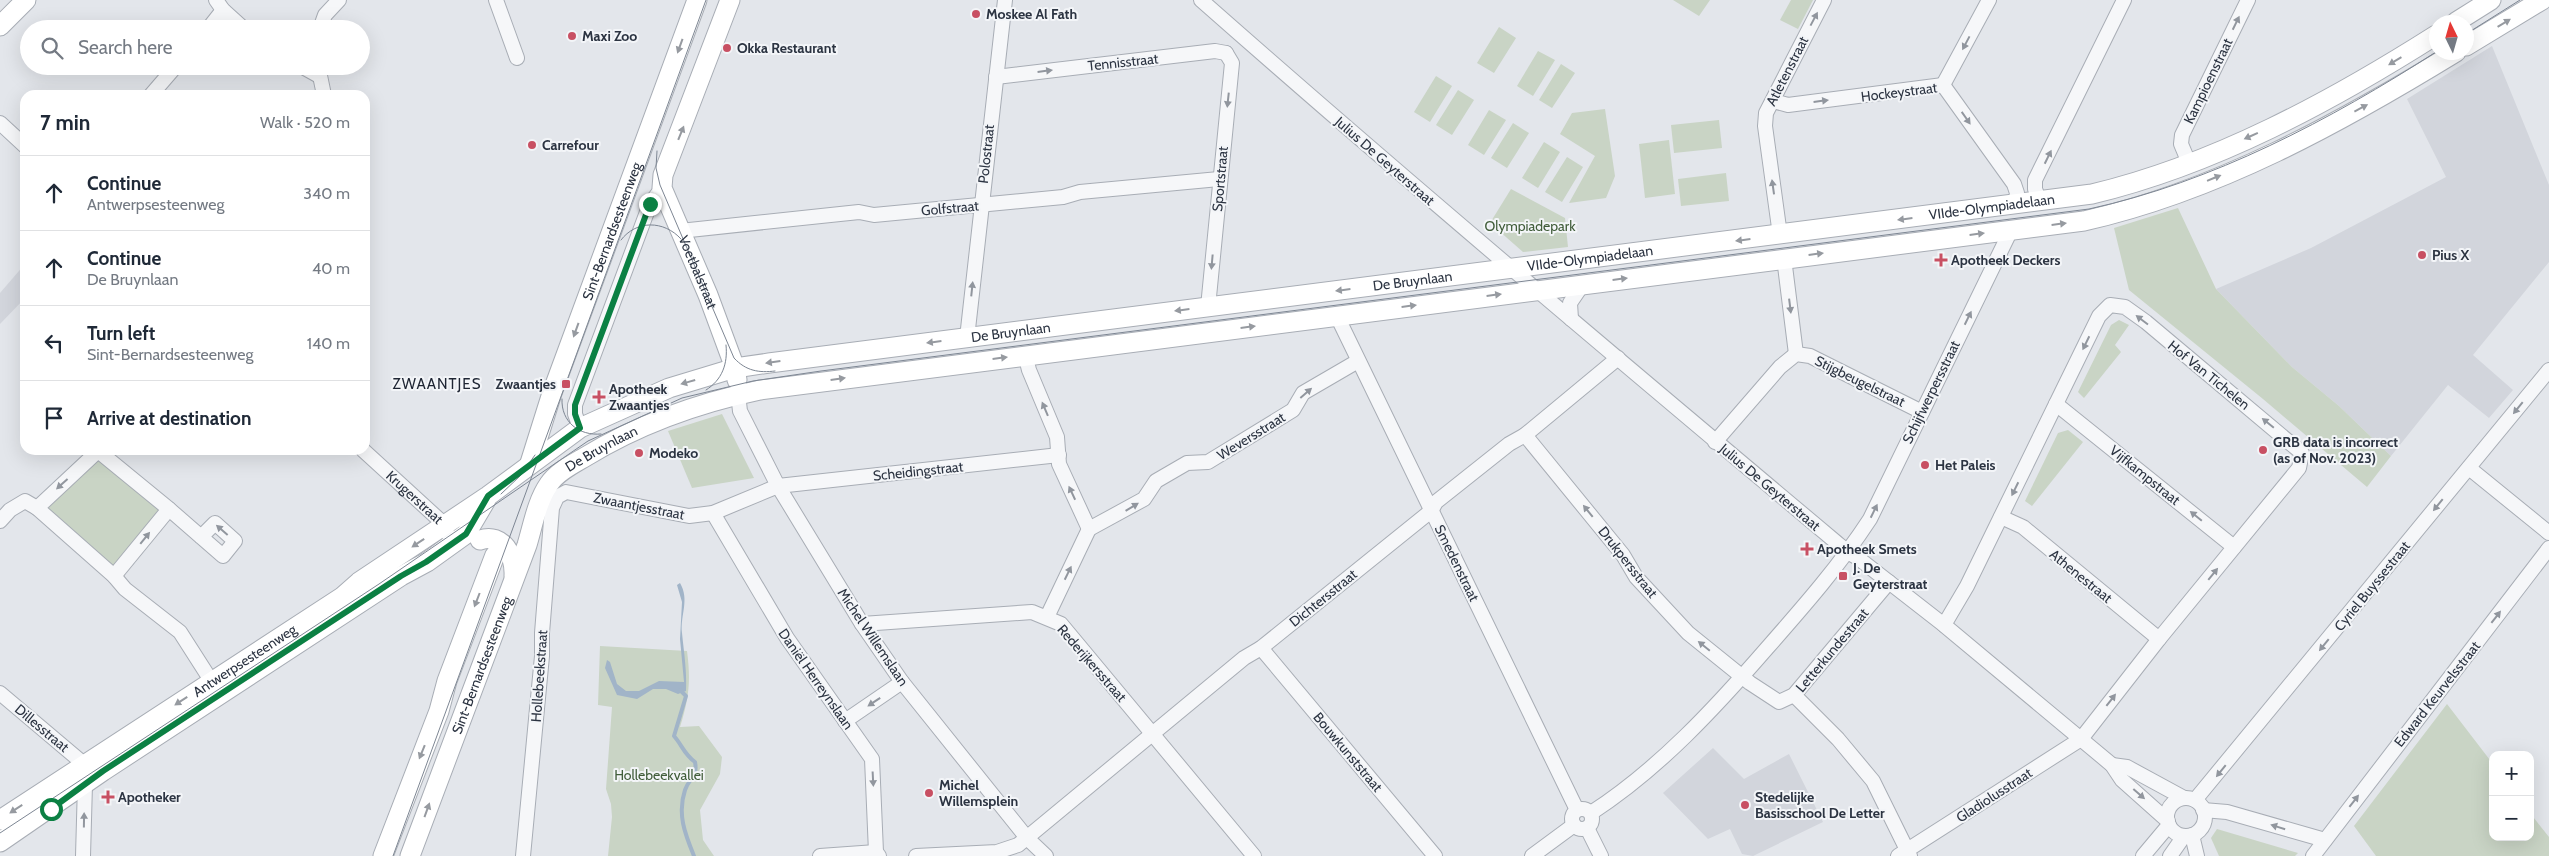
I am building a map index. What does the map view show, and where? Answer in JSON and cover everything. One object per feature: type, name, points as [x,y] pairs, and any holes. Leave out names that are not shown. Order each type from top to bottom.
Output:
[{"type":"main road","points":[[0,26],[26,0]]},
{"type":"main road","name":"Sint-Bernardsesteenweg","points":[[530,464],[552,393],[697,0]]},
{"type":"main road","name":"Sint-Bernardsesteenweg","points":[[662,183],[730,0]]},
{"type":"main road","points":[[2467,15],[2491,0]]},
{"type":"main road","points":[[2474,41],[2542,0]]},
{"type":"main road","name":"VIIde-Olympiadelaan","points":[[1513,268],[2040,202],[2108,191],[2189,163],[2286,120],[2344,91],[2429,39]]},
{"type":"main road","name":"VIIde-Olympiadelaan","points":[[1537,289],[2084,221],[2129,210],[2228,172],[2318,131],[2383,96],[2443,60]]},
{"type":"main road","name":"Voetbalstraat","points":[[662,183],[680,231],[708,295],[735,368],[738,394]]},
{"type":"main road","name":"De Bruynlaan","points":[[530,464],[580,428],[669,388],[735,368],[1513,268]]},
{"type":"main road","name":"De Bruynlaan","points":[[556,477],[603,446],[666,417],[738,394],[1025,354],[1337,316],[1537,289]]},
{"type":"main road","name":"Antwerpsesteenweg","points":[[0,820],[342,597],[359,582],[488,496],[530,464]]},
{"type":"main road","name":"Sint-Bernardsesteenweg","points":[[410,856],[527,545],[542,498],[550,482],[556,477]]},
{"type":"main road","name":"Antwerpsesteenweg","points":[[0,842],[401,576],[439,553],[473,537],[488,496]]},
{"type":"main road","name":"Krugerstraat","points":[[445,525],[473,537],[502,554]]},
{"type":"main road","points":[[514,576],[514,565],[502,554],[527,545]]},
{"type":"main road","name":"Sint-Bernardsesteenweg","points":[[383,856],[439,712],[447,681],[502,554]]},
{"type":"street","points":[[321,20],[339,0]]},
{"type":"street","points":[[496,0],[517,58]]},
{"type":"street","name":"Polostraat","points":[[967,338],[993,89],[1005,0]]},
{"type":"street","name":"Julius De Geyterstraat","points":[[1201,0],[1371,150],[1513,268],[1715,442],[1848,553],[1858,558],[1944,625],[2112,765],[2122,780],[2168,823]]},
{"type":"street","name":"Atletenstraat","points":[[1780,235],[1765,126],[1766,113],[1824,0]]},
{"type":"street","points":[[1943,86],[1989,0]]},
{"type":"street","points":[[2040,202],[2035,189],[2035,180],[2124,0]]},
{"type":"street","name":"Kampioenstraat","points":[[2189,163],[2182,144],[2182,135],[2248,0]]},
{"type":"street","points":[[212,20],[220,5],[235,20]]},
{"type":"street","points":[[323,20],[325,15]]},
{"type":"street","points":[[1226,53],[1241,35]]},
{"type":"street","name":"Tennisstraat","points":[[996,77],[1215,50],[1226,53]]},
{"type":"street","name":"Sportstraat","points":[[1208,307],[1219,179],[1232,63],[1226,53]]},
{"type":"street","points":[[155,90],[168,75]]},
{"type":"street","points":[[320,75],[323,90]]},
{"type":"street","name":"Hockeystraat","points":[[1773,101],[1788,105],[1943,86],[2014,184]]},
{"type":"street","points":[[0,123],[20,141]]},
{"type":"street","name":"Golfstraat","points":[[680,231],[859,212],[874,215],[1063,198],[1080,192],[1219,179]]},
{"type":"street","points":[[2015,205],[2017,193],[2014,184],[2021,185],[2035,180]]},
{"type":"street","name":"Sint-Bernardsesteenweg","points":[[580,428],[575,414],[575,405],[650,204],[662,183]]},
{"type":"street","name":"Schijfwerpersstraat","points":[[1848,553],[1870,519],[2011,230]]},
{"type":"street","points":[[1784,258],[1796,354]]},
{"type":"street","points":[[1571,319],[1570,303],[1583,284]]},
{"type":"street","name":"Hof Van Tichelen","points":[[1944,625],[1967,586],[2099,316],[2105,308],[2113,304],[2120,305],[2146,322],[2302,453],[2299,468],[2159,639],[2081,739]]},
{"type":"street","name":"Smedenstraat","points":[[1337,316],[1431,511],[1584,811]]},
{"type":"street","points":[[1025,354],[1029,370],[1057,437],[1059,464],[1089,530],[1047,617]]},
{"type":"street","name":"Stijgbeugelstraat","points":[[1715,442],[1780,367],[1796,354],[1810,356],[1922,412]]},
{"type":"street","name":"Dichtersstraat","points":[[1027,838],[1244,658],[1261,648],[1431,511],[1436,502],[1509,444],[1525,435],[1618,358]]},
{"type":"street","name":"Weversstraat","points":[[1089,530],[1144,499],[1156,481],[1164,476],[1188,462],[1208,462],[1293,410],[1303,393],[1358,361]]},
{"type":"street","name":"Cyriel Buyssestraat","points":[[2194,803],[2549,370]]},
{"type":"street","name":"Michel Willemslaan","points":[[738,394],[740,411],[778,486],[862,624],[902,682],[1027,838],[1046,856]]},
{"type":"street","name":"Vijfkampstraat","points":[[2056,404],[2234,547]]},
{"type":"street","name":"Drukpersstraat","points":[[1525,435],[1623,555],[1636,577],[1688,633],[1742,677]]},
{"type":"street","points":[[37,508],[93,455]]},
{"type":"street","points":[[102,455],[201,537]]},
{"type":"street","name":"Krugerstraat","points":[[368,455],[445,525]]},
{"type":"street","name":"Scheidingstraat","points":[[778,486],[1058,456]]},
{"type":"street","points":[[2469,468],[2549,533]]},
{"type":"street","name":"Zwaantjesstraat","points":[[557,497],[566,492],[688,516],[713,513],[778,486]]},
{"type":"street","name":"Hollebeekstraat","points":[[523,856],[542,664],[552,508],[557,497]]},
{"type":"street","points":[[0,521],[10,510],[25,501],[37,508],[114,576],[125,589],[180,632],[212,682]]},
{"type":"street","points":[[114,576],[169,509]]},
{"type":"street","name":"Daniël Herreynslaan","points":[[713,513],[787,638],[872,759],[877,854]]},
{"type":"street","name":"Athenestraat","points":[[2001,517],[2022,527],[2159,639]]},
{"type":"street","points":[[439,553],[448,541],[445,525]]},
{"type":"street","name":"Edward Keurvelsstraat","points":[[2313,856],[2549,548]]},
{"type":"street","points":[[1532,856],[1592,820],[1584,811],[1648,772],[1742,677],[1848,553]]},
{"type":"street","name":"Letterkundestraat","points":[[1742,677],[1779,702],[1794,695],[1889,582]]},
{"type":"street","name":"Rederijkersstraat","points":[[862,624],[1032,612],[1061,624],[1254,856]]},
{"type":"street","name":"Bouwkunststraat","points":[[1261,648],[1435,856]]},
{"type":"street","points":[[846,721],[902,682]]},
{"type":"street","name":"Dillesstraat","points":[[0,693],[84,764]]},
{"type":"street","points":[[1794,695],[1838,739],[1873,781],[1905,854]]},
{"type":"street","name":"Gladiolusstraat","points":[[1905,854],[2081,739]]},
{"type":"street","name":"Julius De Geyterstraat","points":[[2112,765],[2127,767],[2194,803]]},
{"type":"street","points":[[83,856],[85,784]]},
{"type":"street","points":[[2143,856],[2168,823],[2170,808],[2175,802],[2194,803],[2325,840]]},
{"type":"street","points":[[2170,856],[2188,836],[2198,832],[2204,824],[2194,803]]},
{"type":"street","points":[[2168,823],[2174,832],[2188,836],[2197,856]]},
{"type":"street","points":[[1580,826],[1601,856]]},
{"type":"street","points":[[916,856],[997,852],[1018,845],[1027,838]]},
{"type":"street","points":[[820,856],[877,854]]},
{"type":"shaded area","name":"Pius X","points":[[2492,46],[2549,185],[2549,262],[2473,355],[2513,390],[2489,418],[2448,385],[2391,456],[2339,406],[2292,367],[2216,289],[2311,248],[2446,177],[2407,99],[2470,60],[2474,60],[2474,57]]},
{"type":"shaded area","points":[[20,270],[20,303],[0,324],[0,293]]},
{"type":"shaded area","name":"Stedelijke Basisschool De Letter","points":[[1713,748],[1744,779],[1789,754],[1823,822],[1753,856],[1742,854],[1730,829],[1708,839],[1663,793]]},
{"type":"green space","points":[[1673,0],[1710,0],[1699,16]]},
{"type":"green space","points":[[1791,0],[1813,0],[1798,29],[1780,20]]},
{"type":"green space","points":[[1499,27],[1516,38],[1494,73],[1477,63]]},
{"type":"green space","points":[[1538,51],[1555,60],[1533,96],[1517,86]]},
{"type":"green space","points":[[1561,64],[1575,73],[1552,108],[1539,100]]},
{"type":"green space","points":[[1436,76],[1452,86],[1430,122],[1414,112]]},
{"type":"green space","points":[[1458,90],[1474,100],[1452,135],[1436,125]]},
{"type":"green space","points":[[1605,109],[1615,176],[1606,198],[1569,203],[1595,156],[1560,134],[1572,113]]},
{"type":"green space","points":[[1489,110],[1506,120],[1484,155],[1468,145]]},
{"type":"green space","points":[[1719,120],[1722,148],[1674,153],[1671,125]]},
{"type":"green space","points":[[1513,123],[1529,133],[1507,168],[1491,158]]},
{"type":"green space","points":[[1669,140],[1675,194],[1645,198],[1639,144]]},
{"type":"green space","points":[[1544,142],[1560,152],[1538,188],[1522,178]]},
{"type":"green space","points":[[1567,157],[1583,167],[1562,202],[1545,192]]},
{"type":"green space","points":[[1726,173],[1729,201],[1681,206],[1678,179]]},
{"type":"green space","name":"Olympiadepark","points":[[1511,189],[1565,218],[1568,247],[1523,252],[1490,223]]},
{"type":"green space","points":[[2178,208],[2216,289],[2292,367],[2339,406],[2391,456],[2367,487],[2129,290],[2114,228]]},
{"type":"green space","points":[[2119,320],[2129,325],[2115,345],[2121,352],[2084,398],[2078,392],[2111,325]]},
{"type":"green space","points":[[722,414],[754,478],[692,488],[668,431]]},
{"type":"green space","points":[[2068,430],[2083,442],[2032,506],[2025,501],[2058,433]]},
{"type":"green space","points":[[94,455],[103,455],[169,509],[114,576],[37,508]]},
{"type":"green space","name":"Hollebeekvallei","points":[[600,646],[687,651],[688,689],[680,727],[699,726],[722,757],[720,774],[700,810],[703,840],[714,856],[608,856],[612,817],[611,804],[606,789],[612,707],[598,705]]},
{"type":"green space","points":[[2447,704],[2489,759],[2489,841],[2534,841],[2534,818],[2549,837],[2549,856],[2376,856],[2354,826]]},
{"type":"green space","points":[[2217,829],[2298,853],[2295,856],[2219,856],[2211,838]]},
{"type":"water","points":[[680,583],[684,595],[682,626],[686,691],[678,694],[666,689],[653,689],[637,699],[617,695],[605,668],[607,660],[610,662],[617,684],[626,691],[639,691],[659,681],[684,682],[680,639],[682,602],[677,585]]},
{"type":"waterway","points":[[680,690],[686,696],[674,736],[688,756],[695,762],[696,767],[685,790],[682,807],[683,824],[694,856]]},
{"type":"tram line","points":[[393,856],[706,0]]},
{"type":"tram line","points":[[2474,29],[2520,0]]},
{"type":"tram line","points":[[0,833],[379,584],[588,441],[682,398],[753,381],[821,371],[2089,209],[2181,183],[2269,146],[2354,101],[2429,56]]},
{"type":"tram line","points":[[657,151],[656,168],[660,185],[734,358],[743,366],[753,370],[775,371]]},
{"type":"tram line","points":[[621,240],[634,229],[650,225],[667,228],[681,239]]},
{"type":"tram line","points":[[706,390],[712,386],[723,371],[726,359],[726,345]]},
{"type":"tram line","points":[[562,399],[562,407],[568,421],[573,426],[585,433],[601,434]]},
{"type":"tram line","points":[[501,494],[520,476],[535,455]]},
{"type":"place","name":"Moskee Al Fath","points":[[976,14]]},
{"type":"place","name":"Maxi Zoo","points":[[572,36]]},
{"type":"place","name":"Okka Restaurant","points":[[727,48]]},
{"type":"place","name":"Carrefour","points":[[532,145]]},
{"type":"place","name":"Pius X","points":[[2422,255]]},
{"type":"place","name":"Apotheek Deckers","points":[[1941,260]]},
{"type":"place","name":"Zwaantjes","points":[[566,384]]},
{"type":"place","name":"Apotheek Zwaantjes","points":[[599,397]]},
{"type":"place","name":"GRB data is incorrect (as of Nov. 2023)","points":[[2263,450]]},
{"type":"place","name":"Modeko","points":[[639,453]]},
{"type":"place","name":"Het Paleis","points":[[1925,465]]},
{"type":"place","name":"Apotheek Smets","points":[[1807,549]]},
{"type":"place","name":"J. De Geyterstraat","points":[[1843,576]]},
{"type":"place","name":"Michel Willemsplein","points":[[929,793]]},
{"type":"place","name":"Apotheker","points":[[108,797]]},
{"type":"place","name":"Stedelijke Basisschool De Letter","points":[[1745,805]]},
{"type":"district","name":"ZWAANTJES","points":[[437,384]]},
{"type":"route","points":[[51,809],[103,771],[401,576],[426,562],[466,534],[488,496],[580,428],[575,414],[575,405],[650,204]]}]
